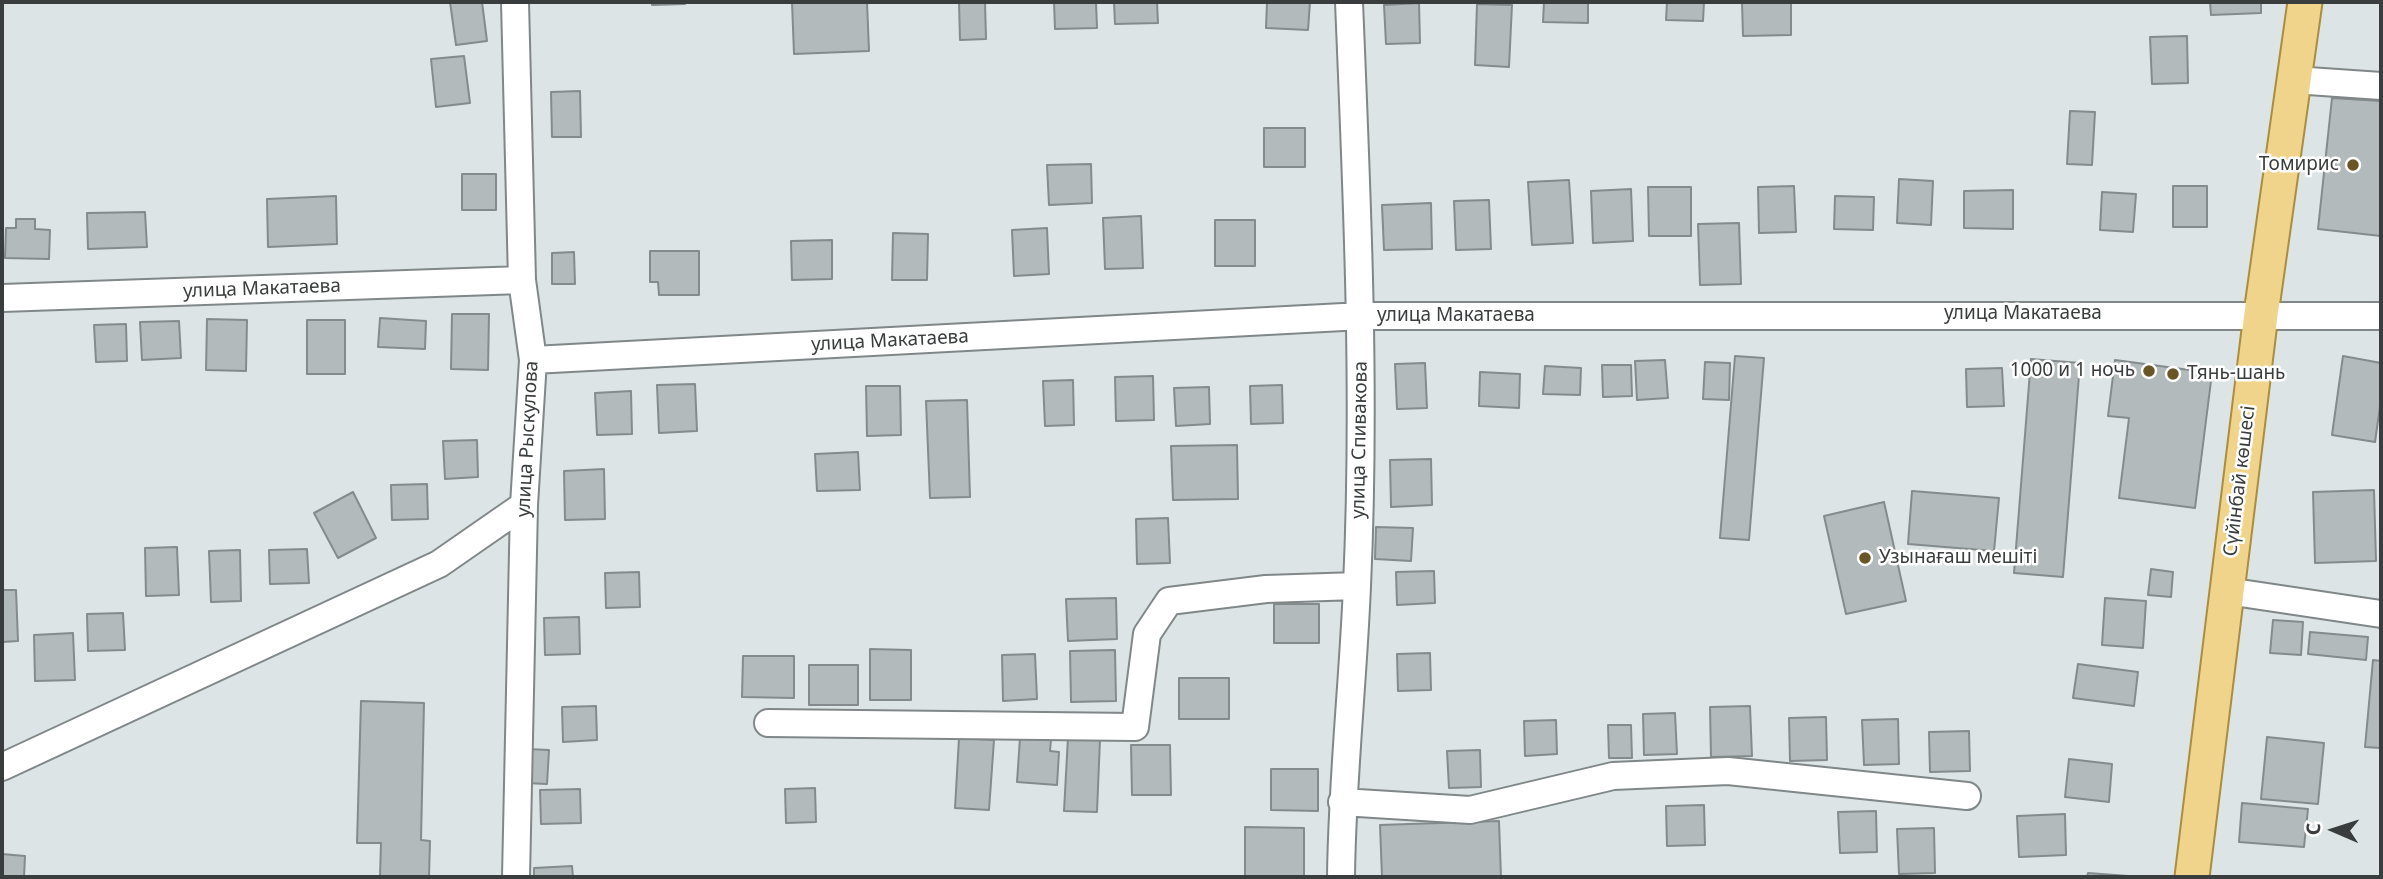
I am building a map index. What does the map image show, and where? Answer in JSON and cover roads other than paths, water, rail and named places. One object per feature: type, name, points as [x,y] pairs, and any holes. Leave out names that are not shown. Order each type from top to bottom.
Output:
[{"type":"main road","name":"Сүйінбай көшесі","points":[[2192,877],[2261,314],[2305,2]]},
{"type":"street","name":"улица Рыскулова","points":[[515,2],[523,281],[533,360],[524,505],[516,877]]},
{"type":"street","name":"улица Спивакова","points":[[1341,877],[1342,803],[1357,586],[1362,316],[1349,2]]},
{"type":"street","points":[[2294,80],[2381,86]]},
{"type":"street","name":"улица Макатаева","points":[[2,298],[523,281]]},
{"type":"street","name":"улица Макатаева","points":[[533,360],[1362,316],[2381,316]]},
{"type":"street","points":[[2,767],[439,564],[524,505]]},
{"type":"street","points":[[768,723],[1135,727],[1147,634],[1168,601],[1266,589],[1357,586]]},
{"type":"street","points":[[2227,591],[2381,614]]},
{"type":"street","points":[[1342,803],[1470,810],[1614,776],[1728,771],[1967,796]]},
{"type":"place","name":"Томирис","points":[[2353,165]]},
{"type":"place","name":"1000 и 1 ночь","points":[[2149,371]]},
{"type":"place","name":"Тянь-шань","points":[[2173,374]]},
{"type":"place","name":"Узынағаш мешіті","points":[[1865,558]]}]
